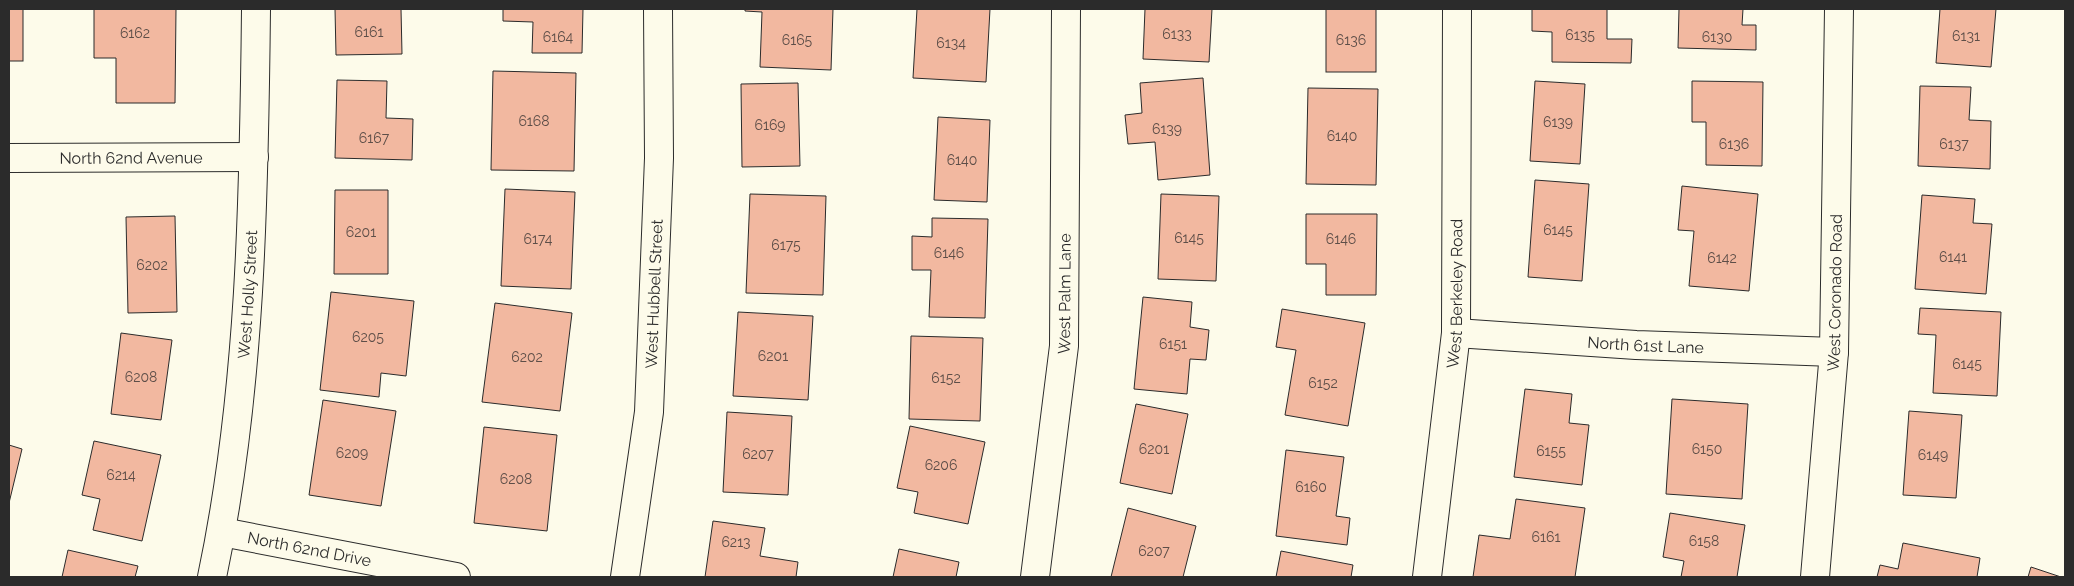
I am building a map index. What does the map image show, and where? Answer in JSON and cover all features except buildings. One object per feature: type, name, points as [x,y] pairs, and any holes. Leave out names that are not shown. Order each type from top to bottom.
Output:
[{"type":"street","name":"West Holly Street","points":[[212,577],[222,532],[235,433],[246,318],[254,157],[256,9]]},
{"type":"street","name":"West Hubbell Street","points":[[625,577],[649,412],[659,158],[658,9]]},
{"type":"street","name":"West Palm Lane","points":[[1035,577],[1064,346],[1066,9]]},
{"type":"street","name":"West Berkeley Road","points":[[1427,577],[1456,333],[1457,9]]},
{"type":"street","name":"West Coronado Road","points":[[1815,577],[1834,352],[1839,9]]},
{"type":"street","name":"North 62nd Avenue","points":[[9,158],[254,157]]},
{"type":"street","name":"North 61st Lane","points":[[1456,333],[1636,345],[1834,352]]},
{"type":"street","name":"North 62nd Drive","points":[[222,532],[456,577]]}]
